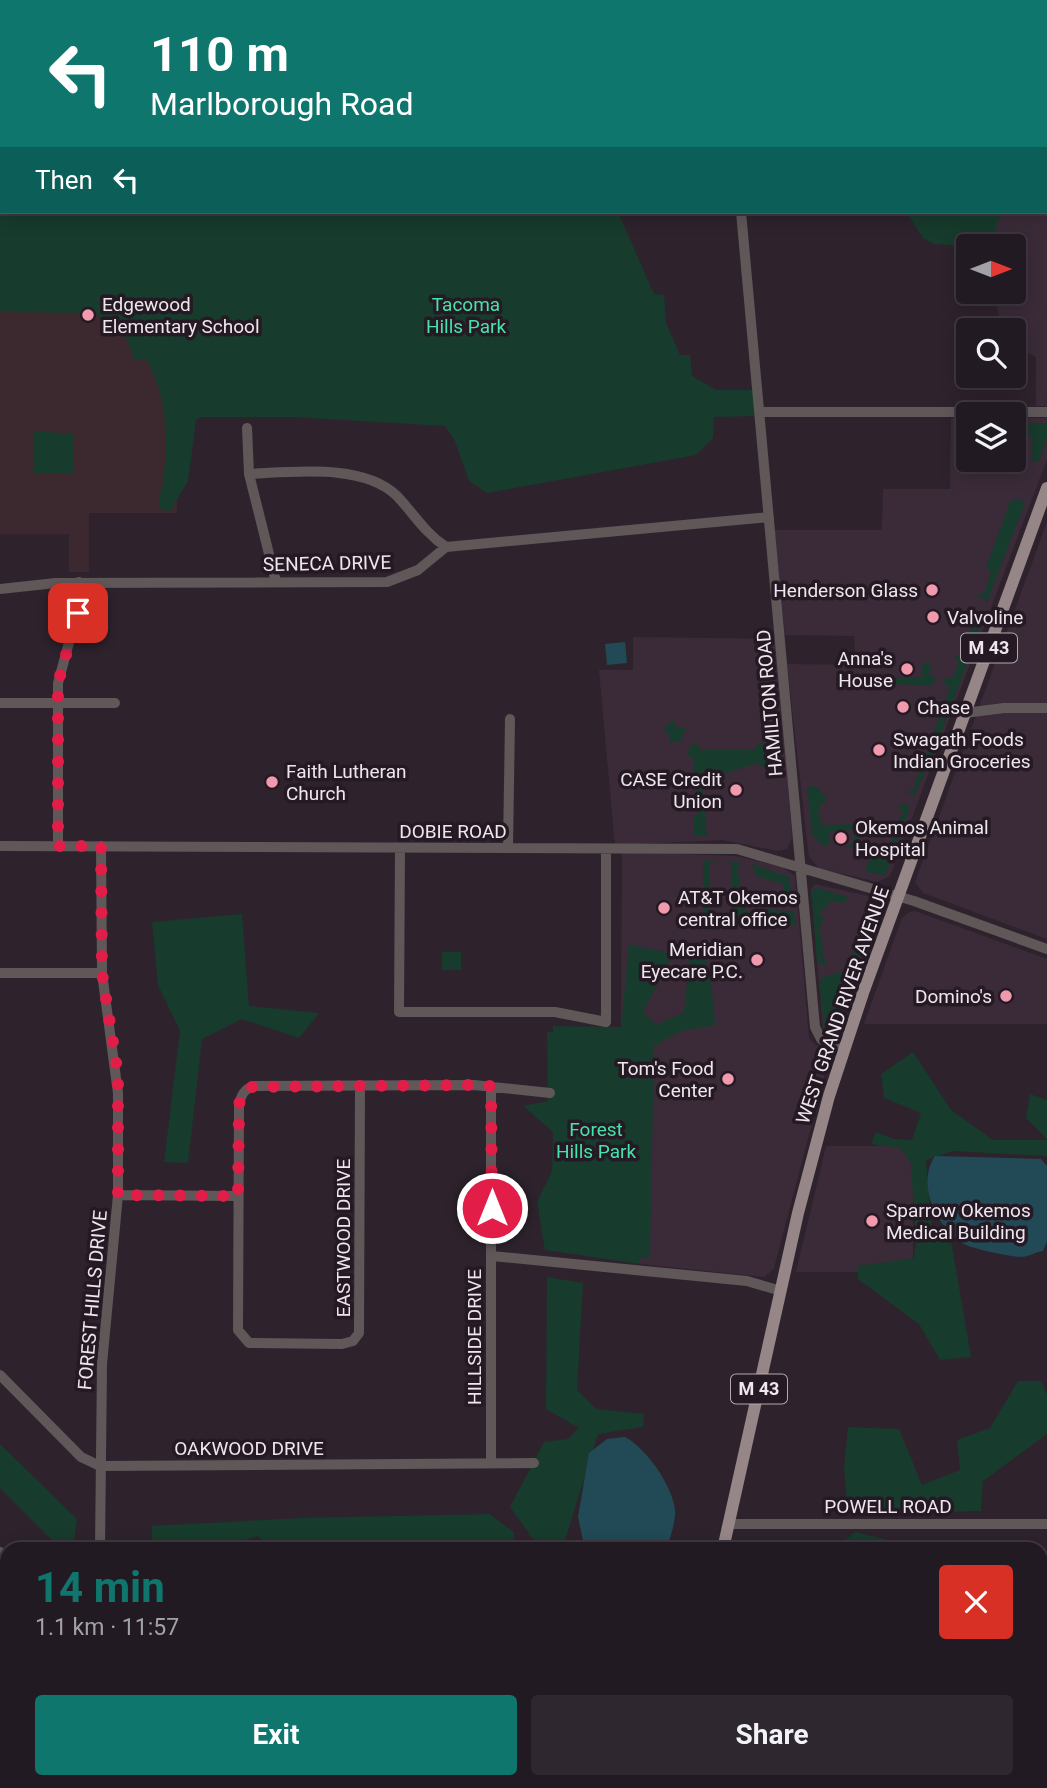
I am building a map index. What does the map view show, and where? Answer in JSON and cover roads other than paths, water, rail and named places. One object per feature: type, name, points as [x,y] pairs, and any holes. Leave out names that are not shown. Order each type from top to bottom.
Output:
[{"type":"main road","name":"WEST GRAND RIVER AVENUE","points":[[725,1542],[804,1189],[844,1048],[1047,488]]},
{"type":"street","name":"HAMILTON ROAD","points":[[741,214],[815,1030],[823,1040],[844,1048]]},
{"type":"street","points":[[760,412],[1047,412]]},
{"type":"street","points":[[247,428],[249,474],[276,582]]},
{"type":"street","points":[[249,474],[344,474],[368,478],[397,497],[425,531],[446,547],[769,517]]},
{"type":"street","name":"SENECA DRIVE","points":[[0,589],[79,582],[395,580],[418,570],[446,547]]},
{"type":"street","points":[[58,846],[58,704],[62,661],[78,613],[79,582]]},
{"type":"street","points":[[0,703],[115,703]]},
{"type":"street","points":[[965,713],[1004,708],[1047,708]]},
{"type":"street","points":[[508,848],[510,719]]},
{"type":"street","name":"DOBIE ROAD","points":[[0,846],[737,849],[898,896],[1047,949]]},
{"type":"street","name":"FOREST HILLS DRIVE","points":[[100,1542],[102,1364],[118,1195],[118,1074],[102,973],[101,846]]},
{"type":"street","points":[[400,848],[399,1012],[555,1012],[606,1023],[606,849]]},
{"type":"street","points":[[0,973],[102,973]]},
{"type":"street","points":[[118,1195],[238,1196],[239,1107],[243,1093],[254,1086],[491,1086],[551,1093]]},
{"type":"street","name":"EASTWOOD DRIVE","points":[[238,1196],[241,1337],[258,1344],[342,1344],[353,1341],[359,1333],[360,1319],[360,1086]]},
{"type":"street","name":"HILLSIDE DRIVE","points":[[491,1086],[491,1462]]},
{"type":"street","points":[[492,1256],[747,1281],[781,1291]]},
{"type":"street","points":[[0,1376],[81,1457],[100,1466]]},
{"type":"street","name":"OAKWOOD DRIVE","points":[[100,1466],[534,1463]]},
{"type":"street","name":"POWELL ROAD","points":[[729,1524],[1047,1524]]},
{"type":"water","points":[[625,642],[627,663],[607,665],[605,644]]},
{"type":"water","points":[[935,1156],[1041,1159],[1047,1166],[1047,1241],[1043,1251],[1024,1257],[1009,1256],[962,1243],[944,1226],[928,1192],[930,1167]]},
{"type":"water","points":[[625,1437],[633,1442],[664,1479],[675,1510],[669,1542],[582,1542],[578,1517],[589,1453],[607,1439]]},
{"type":"place","name":"Edgewood Elementary School","points":[[88,315]]},
{"type":"place","name":"Henderson Glass","points":[[932,590]]},
{"type":"place","name":"Valvoline","points":[[933,617]]},
{"type":"place","name":"Anna's House","points":[[907,669]]},
{"type":"place","name":"Chase","points":[[903,707]]},
{"type":"place","name":"Swagath Foods Indian Groceries","points":[[879,750]]},
{"type":"place","name":"Faith Lutheran Church","points":[[272,782]]},
{"type":"place","name":"CASE Credit Union","points":[[736,790]]},
{"type":"place","name":"Okemos Animal Hospital","points":[[841,838]]},
{"type":"place","name":"AT&T Okemos central office","points":[[664,908]]},
{"type":"place","name":"Meridian Eyecare P.C.","points":[[757,960]]},
{"type":"place","name":"Domino's","points":[[1006,996]]},
{"type":"place","name":"Tom's Food Center","points":[[728,1079]]},
{"type":"place","name":"Sparrow Okemos Medical Building","points":[[872,1221]]},
{"type":"park label","name":"Tacoma Hills Park","points":[[466,315]]},
{"type":"park label","name":"Forest Hills Park","points":[[596,1140]]}]
